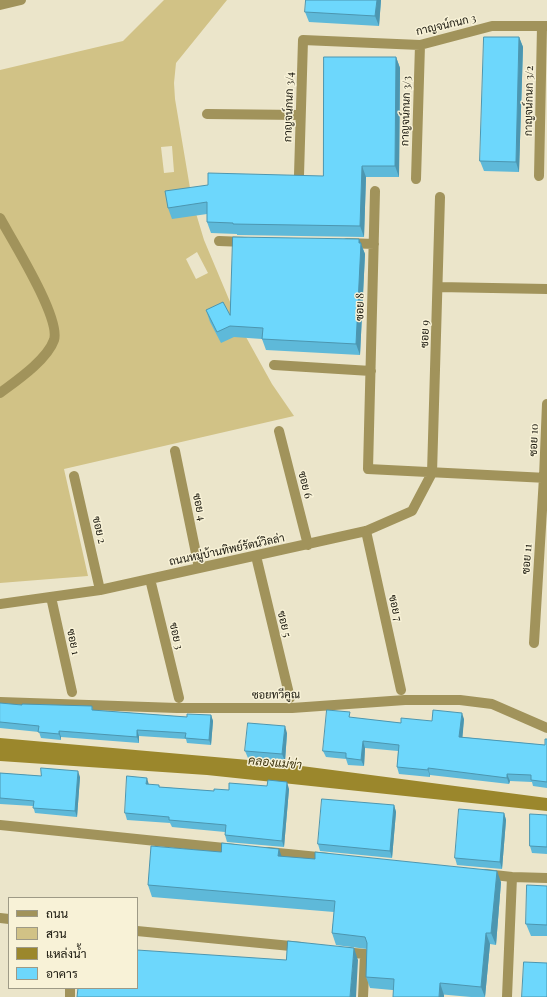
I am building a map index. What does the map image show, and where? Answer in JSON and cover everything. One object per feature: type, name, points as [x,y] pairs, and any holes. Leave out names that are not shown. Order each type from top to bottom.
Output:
[{"type":"street","points":[[0,5],[21,0]]},
{"type":"street","name":"กาญจน์กนก 3","points":[[303,40],[420,45],[492,26],[544,26]]},
{"type":"street","name":"กาญจน์กนก 3/2","points":[[540,176],[544,26]]},
{"type":"street","name":"กาญจน์กนก 3/4","points":[[299,175],[303,40]]},
{"type":"street","name":"กาญจน์กนก 3/3","points":[[416,179],[420,45]]},
{"type":"street","points":[[207,114],[300,115]]},
{"type":"street","name":"ซอย 8","points":[[375,191],[368,469],[432,473]]},
{"type":"street","name":"ซอย 9","points":[[432,473],[440,197]]},
{"type":"street","points":[[0,218],[47,303],[53,324],[54,339],[48,351],[31,369],[0,394]]},
{"type":"street","points":[[219,241],[258,242]]},
{"type":"street","points":[[335,243],[374,244]]},
{"type":"street","points":[[438,287],[547,289]]},
{"type":"street","points":[[274,366],[371,371]]},
{"type":"street","name":"ซอย 10","points":[[546,478],[547,404]]},
{"type":"street","name":"ซอย 6","points":[[279,431],[308,545]]},
{"type":"street","name":"ซอย 4","points":[[174,451],[199,568]]},
{"type":"street","points":[[432,473],[546,478]]},
{"type":"street","name":"ถนนหมู่บ้านทิพย์รัตน์วิลล่า","points":[[0,604],[100,590],[366,531],[412,511],[432,473]]},
{"type":"street","name":"ซอย 2","points":[[74,476],[100,590]]},
{"type":"street","name":"ซอย 11","points":[[534,643],[546,478]]},
{"type":"street","name":"ซอย 7","points":[[366,531],[401,690]]},
{"type":"street","name":"ซอย 5","points":[[256,556],[290,698]]},
{"type":"street","name":"ซอย 3","points":[[150,579],[179,698]]},
{"type":"street","name":"ซอย 1","points":[[51,597],[72,692]]},
{"type":"street","name":"ซอยทวีคูณ","points":[[0,702],[177,708],[292,708],[405,700],[460,700],[492,704],[547,728]]},
{"type":"street","points":[[0,825],[244,850]]},
{"type":"street","points":[[260,851],[338,859]]},
{"type":"street","points":[[472,873],[512,877],[547,878]]},
{"type":"street","points":[[507,997],[512,877]]},
{"type":"street","points":[[138,931],[310,948]]},
{"type":"street","points":[[334,951],[365,954],[363,997]]},
{"type":"green space","points":[[164,0],[227,0],[176,63],[174,83],[175,99],[192,200],[204,240],[241,328],[272,384],[294,416],[64,469],[88,576],[0,583],[0,70],[123,41]],"holes":[[[172,146],[174,172],[164,173],[161,147]],[[197,252],[208,273],[196,279],[186,259]]]},
{"type":"water","name":"คลองแม่ข่า","points":[[0,738],[271,762],[547,798],[547,811],[207,775],[0,761]]},
{"type":"building","points":[[306,0],[377,0],[375,16],[305,12]]},
{"type":"building","points":[[484,37],[519,37],[516,162],[480,161]]},
{"type":"building","points":[[324,57],[396,57],[395,166],[362,166],[360,226],[233,224],[207,222],[207,202],[168,208],[165,191],[208,185],[208,173],[323,176]]},
{"type":"building","points":[[233,237],[359,239],[359,243],[361,243],[356,344],[262,339],[263,328],[230,326],[217,332],[206,310],[223,302],[230,315]]},
{"type":"building","points":[[0,703],[22,705],[92,706],[92,710],[187,717],[187,714],[211,715],[209,740],[185,738],[186,733],[137,730],[137,737],[59,731],[59,734],[38,732],[39,726],[0,722]]},
{"type":"building","points":[[327,710],[350,712],[349,717],[401,723],[401,718],[432,721],[433,710],[462,713],[459,737],[545,745],[545,739],[547,739],[547,782],[531,780],[531,775],[507,774],[507,778],[428,768],[428,770],[397,767],[399,745],[363,741],[361,760],[346,758],[346,753],[323,751]]},
{"type":"building","points":[[248,723],[285,726],[282,754],[245,751]]},
{"type":"building","points":[[41,768],[78,771],[75,811],[33,808],[34,801],[0,798],[0,773],[41,776]]},
{"type":"building","points":[[127,776],[147,778],[146,784],[159,785],[159,787],[214,791],[214,789],[229,790],[229,783],[267,786],[268,780],[287,782],[282,841],[225,835],[226,825],[169,820],[169,817],[125,813]]},
{"type":"building","points":[[322,799],[394,805],[390,851],[318,844]]},
{"type":"building","points":[[459,809],[504,813],[500,862],[455,858]]},
{"type":"building","points":[[530,814],[547,815],[547,847],[530,846]]},
{"type":"building","points":[[222,843],[279,849],[278,856],[315,859],[315,852],[497,871],[491,933],[486,933],[481,987],[440,983],[439,997],[393,997],[394,979],[366,977],[367,943],[365,937],[332,933],[335,901],[148,885],[151,846],[221,852]]},
{"type":"building","points":[[527,885],[547,886],[547,925],[526,924]]},
{"type":"building","points":[[288,941],[354,948],[350,997],[77,997],[78,989],[138,989],[138,950],[286,960]]},
{"type":"building","points":[[524,962],[547,963],[547,997],[522,997]]}]
